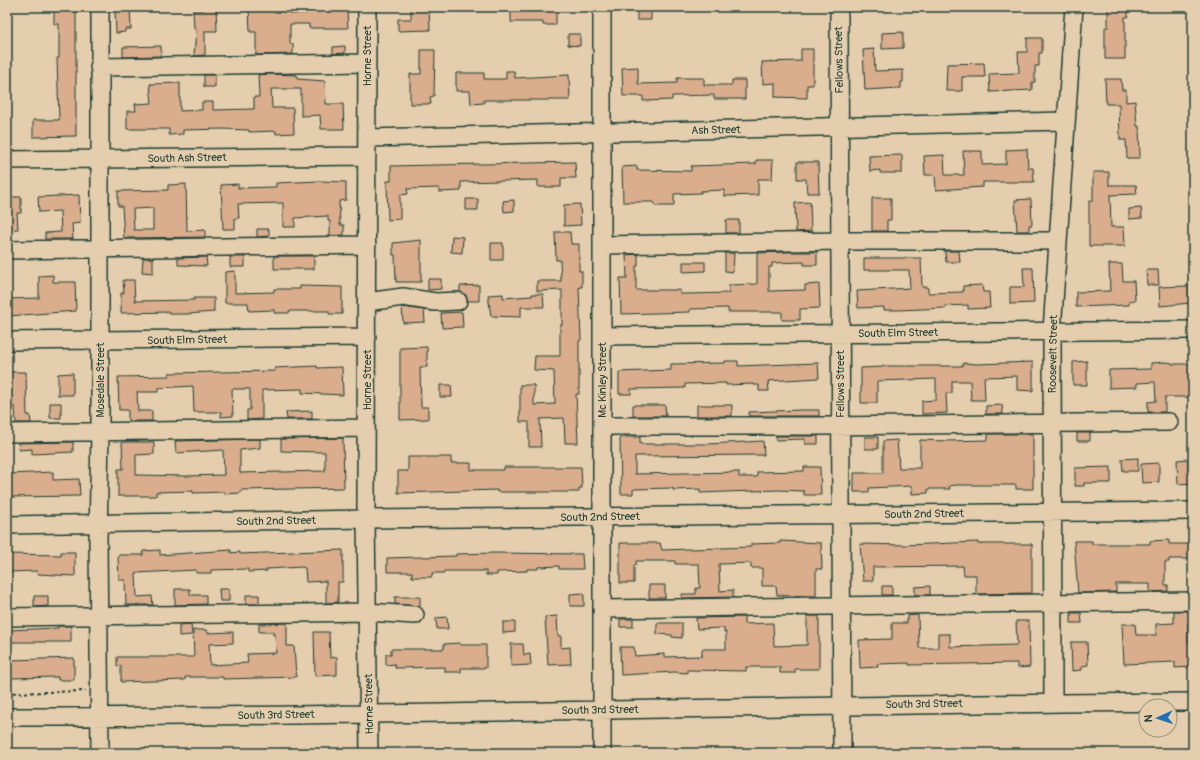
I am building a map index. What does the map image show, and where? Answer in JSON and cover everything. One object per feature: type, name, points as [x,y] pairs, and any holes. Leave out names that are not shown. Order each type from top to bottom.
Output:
[{"type":"street","name":"Mosedale Street","points":[[100,7],[100,431],[98,524],[100,753]]},
{"type":"street","name":"Horne Street","points":[[367,7],[366,519],[369,753]]},
{"type":"street","name":"Mc Kinley Street","points":[[602,7],[602,753]]},
{"type":"street","name":"Roosevelt Street","points":[[1054,703],[1052,331],[1074,7]]},
{"type":"street","name":"Fellows Street","points":[[839,15],[842,753]]},
{"type":"street","points":[[99,67],[367,63]]},
{"type":"street","name":"Ash Street","points":[[367,138],[1066,121]]},
{"type":"street","name":"South Ash Street","points":[[7,160],[367,156]]},
{"type":"street","points":[[602,245],[1058,241]]},
{"type":"street","points":[[7,250],[367,244]]},
{"type":"street","points":[[367,302],[403,297],[435,302],[458,301]]},
{"type":"street","name":"South Elm Street","points":[[602,336],[1193,330]]},
{"type":"street","name":"South Elm Street","points":[[7,341],[100,342],[367,338]]},
{"type":"street","points":[[602,426],[840,426],[1169,422]]},
{"type":"street","points":[[7,432],[366,428]]},
{"type":"street","name":"South 2nd Street","points":[[7,525],[366,519],[1193,511]]},
{"type":"street","points":[[602,609],[841,607],[1053,602],[1193,601]]},
{"type":"street","points":[[7,617],[99,617],[367,612],[415,615]]},
{"type":"street","name":"South 3rd Street","points":[[7,717],[369,715],[842,705],[1193,702]]},
{"type":"path","points":[[7,693],[87,691],[87,684]]},
{"type":"building","points":[[54,7],[76,7],[76,136],[33,137],[33,120],[59,120],[57,58],[59,58],[59,24],[54,24]]},
{"type":"building","points":[[130,7],[131,29],[125,29],[125,32],[116,33],[115,8]]},
{"type":"building","points":[[203,7],[216,7],[217,31],[205,31],[205,55],[194,56],[196,29],[194,29],[193,10],[203,10]]},
{"type":"building","points":[[249,7],[290,7],[290,14],[308,13],[308,7],[342,7],[342,11],[347,11],[348,28],[309,28],[309,24],[290,24],[290,44],[293,44],[293,54],[256,55],[256,32],[250,32]]},
{"type":"building","points":[[518,7],[556,7],[556,25],[543,25],[543,22],[511,22],[511,11],[518,11]]},
{"type":"building","points":[[637,7],[651,7],[651,20],[637,20]]},
{"type":"building","points":[[1108,7],[1128,7],[1128,17],[1125,17],[1125,59],[1105,59],[1105,27],[1108,27]]},
{"type":"building","points":[[411,8],[429,8],[430,30],[398,31],[398,19],[411,19]]},
{"type":"building","points":[[903,32],[903,48],[882,49],[882,33]]},
{"type":"building","points":[[568,34],[580,34],[580,46],[568,45]]},
{"type":"building","points":[[1027,38],[1042,38],[1042,53],[1039,53],[1039,66],[1035,66],[1035,82],[1032,82],[1032,90],[990,92],[989,74],[1019,73],[1018,52],[1027,52]]},
{"type":"building","points":[[161,46],[161,56],[123,57],[123,47]]},
{"type":"building","points":[[345,46],[345,53],[333,54],[333,47]]},
{"type":"building","points":[[801,49],[813,49],[813,85],[807,85],[807,98],[775,97],[775,83],[763,84],[762,62],[801,61]]},
{"type":"building","points":[[874,49],[875,71],[903,70],[903,82],[901,82],[901,88],[865,90],[863,50]]},
{"type":"building","points":[[421,50],[435,50],[434,96],[430,97],[431,104],[410,104],[410,74],[421,74]]},
{"type":"building","points":[[984,63],[985,77],[962,77],[962,91],[946,91],[947,64]]},
{"type":"building","points":[[638,67],[638,84],[677,83],[677,78],[704,78],[704,85],[732,85],[732,80],[745,80],[745,99],[714,99],[714,95],[672,96],[672,100],[643,101],[643,96],[623,96],[622,68]]},
{"type":"building","points":[[506,71],[514,71],[515,78],[569,75],[570,100],[484,100],[484,103],[471,104],[470,91],[456,91],[456,73],[484,73],[484,79],[506,79]]},
{"type":"building","points":[[204,75],[215,75],[215,87],[204,87]]},
{"type":"building","points":[[258,75],[297,75],[297,79],[325,81],[326,104],[343,104],[344,129],[321,129],[320,115],[301,116],[301,89],[271,89],[272,108],[293,108],[294,133],[276,134],[276,131],[249,132],[249,130],[222,129],[183,130],[183,134],[169,135],[169,129],[127,129],[127,111],[136,111],[135,104],[152,103],[150,84],[180,83],[180,111],[202,110],[202,102],[213,102],[213,110],[254,109],[254,97],[259,97]]},
{"type":"building","points":[[1105,79],[1121,79],[1122,90],[1126,90],[1126,102],[1135,101],[1137,126],[1139,126],[1140,158],[1127,158],[1126,140],[1120,140],[1119,104],[1106,104]]},
{"type":"building","points":[[1027,149],[1028,168],[1033,168],[1034,182],[983,182],[983,187],[936,190],[935,175],[925,175],[924,156],[944,155],[945,175],[964,175],[963,151],[982,151],[982,165],[1006,164],[1006,150]]},
{"type":"building","points":[[902,155],[902,173],[880,173],[880,170],[870,171],[869,156]]},
{"type":"building","points":[[756,160],[773,160],[772,179],[758,179],[758,195],[724,196],[724,190],[701,191],[701,193],[674,194],[674,206],[655,206],[654,202],[623,202],[622,167],[637,166],[637,170],[691,171],[691,166],[756,164]]},
{"type":"building","points":[[575,162],[576,178],[561,178],[561,187],[538,187],[538,180],[461,182],[461,191],[439,192],[439,188],[407,189],[408,194],[400,195],[400,219],[388,220],[387,181],[391,181],[391,166]]},
{"type":"building","points":[[797,162],[818,162],[819,193],[807,193],[806,179],[797,179]]},
{"type":"building","points":[[1093,172],[1109,172],[1109,185],[1136,185],[1137,194],[1110,195],[1111,227],[1124,227],[1125,246],[1089,246],[1089,201],[1093,201]]},
{"type":"building","points":[[319,181],[346,182],[346,200],[339,201],[340,225],[344,225],[344,235],[330,236],[330,221],[328,221],[328,216],[295,218],[295,227],[283,227],[283,203],[238,204],[239,218],[235,218],[235,229],[223,229],[221,185],[238,184],[238,188],[276,187],[276,183]]},
{"type":"building","points":[[186,184],[187,231],[205,230],[205,237],[124,238],[122,206],[118,206],[118,191],[168,190],[168,185]],"holes":[[[153,208],[153,230],[134,230],[133,209]]]},
{"type":"building","points":[[79,195],[80,223],[72,224],[73,239],[45,239],[45,233],[61,232],[60,211],[39,212],[38,197]]},
{"type":"building","points":[[7,197],[21,197],[21,213],[17,213],[18,229],[7,230]]},
{"type":"building","points":[[872,198],[891,198],[891,220],[887,220],[887,231],[872,231]]},
{"type":"building","points":[[466,199],[478,199],[478,210],[466,210]]},
{"type":"building","points":[[1031,199],[1032,225],[1029,225],[1029,231],[1017,231],[1015,200]]},
{"type":"building","points":[[514,200],[514,211],[504,212],[503,201]]},
{"type":"building","points":[[810,202],[811,231],[796,232],[795,203]]},
{"type":"building","points":[[580,204],[581,225],[564,226],[564,205]]},
{"type":"building","points":[[1141,208],[1142,218],[1129,219],[1129,209]]},
{"type":"building","points":[[726,220],[739,220],[739,233],[726,233]]},
{"type":"building","points":[[257,229],[269,229],[269,236],[257,237]]},
{"type":"building","points":[[555,232],[570,232],[571,244],[579,244],[579,271],[582,271],[582,287],[579,287],[581,340],[579,341],[579,394],[576,394],[578,443],[565,443],[564,418],[540,419],[541,447],[529,447],[529,422],[520,422],[520,385],[534,385],[534,405],[555,404],[554,371],[534,370],[535,356],[560,356],[562,290],[537,291],[537,281],[561,281],[560,260],[556,260]]},
{"type":"building","points":[[452,236],[463,237],[462,253],[451,252]]},
{"type":"building","points":[[421,240],[421,282],[396,282],[393,243]]},
{"type":"building","points":[[491,243],[503,243],[503,260],[491,260]]},
{"type":"building","points":[[945,251],[959,251],[960,262],[946,262]]},
{"type":"building","points":[[817,252],[817,265],[804,265],[804,262],[772,263],[772,267],[769,267],[769,291],[805,290],[805,285],[819,284],[820,308],[800,309],[800,320],[782,320],[782,312],[728,312],[728,308],[690,309],[690,312],[621,314],[620,278],[627,278],[626,255],[638,254],[638,266],[636,266],[636,290],[680,290],[680,294],[689,294],[729,293],[729,285],[757,284],[757,253]]},
{"type":"building","points":[[725,253],[734,253],[733,272],[725,271]]},
{"type":"building","points":[[274,256],[314,256],[314,269],[274,269]]},
{"type":"building","points":[[206,257],[207,266],[178,265],[178,258]]},
{"type":"building","points":[[230,257],[245,257],[245,267],[230,267]]},
{"type":"building","points":[[143,258],[153,258],[153,273],[142,272]]},
{"type":"building","points":[[864,258],[921,258],[922,287],[928,287],[928,293],[963,292],[963,286],[982,285],[983,292],[989,292],[990,308],[968,309],[968,305],[946,306],[946,308],[898,310],[884,310],[884,307],[858,308],[857,291],[910,288],[909,270],[864,270]]},
{"type":"building","points":[[683,262],[705,262],[705,271],[683,272]]},
{"type":"building","points":[[1109,264],[1122,264],[1123,281],[1134,281],[1135,300],[1129,301],[1129,305],[1076,307],[1076,292],[1110,291]]},
{"type":"building","points":[[1023,268],[1033,268],[1034,303],[1010,304],[1010,287],[1024,287]]},
{"type":"building","points":[[1146,270],[1158,270],[1159,285],[1147,285]]},
{"type":"building","points":[[235,271],[235,293],[274,292],[274,289],[300,289],[300,286],[342,287],[342,314],[329,314],[329,311],[289,311],[289,313],[274,313],[274,310],[249,311],[248,303],[225,303],[225,272]]},
{"type":"building","points":[[53,275],[53,282],[75,282],[76,311],[8,316],[8,299],[39,298],[39,276]]},
{"type":"building","points":[[428,279],[441,279],[441,289],[428,290]]},
{"type":"building","points":[[123,280],[134,280],[135,301],[194,300],[194,298],[214,298],[214,312],[187,314],[170,314],[170,312],[121,313],[121,293],[124,293]]},
{"type":"building","points":[[479,285],[479,301],[468,301],[466,295],[460,292],[460,286]]},
{"type":"building","points":[[1189,286],[1190,303],[1160,306],[1159,287]]},
{"type":"building","points":[[503,294],[503,298],[543,294],[544,307],[521,307],[521,317],[491,316],[488,295]]},
{"type":"building","points":[[402,307],[424,310],[425,322],[403,323]]},
{"type":"building","points":[[462,312],[463,327],[442,328],[441,313]]},
{"type":"building","points":[[427,347],[427,367],[420,367],[421,407],[428,407],[428,419],[400,420],[400,348]]},
{"type":"building","points":[[725,361],[738,361],[738,366],[818,363],[819,378],[768,381],[769,391],[759,391],[759,385],[726,385],[726,383],[685,384],[685,388],[631,389],[631,394],[619,394],[619,372],[671,370],[671,364],[725,363]]},
{"type":"building","points":[[1087,361],[1087,385],[1073,385],[1073,362]]},
{"type":"building","points":[[1033,362],[1033,391],[1017,390],[1017,376],[984,377],[985,400],[971,400],[970,381],[952,381],[952,393],[946,393],[947,413],[922,414],[922,401],[936,400],[936,379],[877,381],[877,403],[861,403],[861,368],[883,366],[963,366],[963,363]]},
{"type":"building","points":[[1166,362],[1172,364],[1193,364],[1193,397],[1165,397],[1165,412],[1148,412],[1148,402],[1156,401],[1155,382],[1137,383],[1137,387],[1109,388],[1109,370],[1151,369],[1151,363]]},
{"type":"building","points":[[317,366],[317,368],[342,367],[343,395],[302,393],[302,389],[262,390],[262,419],[247,420],[247,410],[250,410],[250,389],[232,389],[233,416],[221,417],[221,412],[194,412],[193,386],[158,388],[158,392],[137,392],[138,411],[152,411],[152,421],[128,421],[128,410],[119,410],[118,377],[169,376],[169,373],[275,371],[275,368]]},
{"type":"building","points":[[7,372],[26,372],[27,415],[30,415],[31,423],[16,423],[15,407],[8,407]]},
{"type":"building","points":[[73,373],[73,395],[58,395],[58,374]]},
{"type":"building","points":[[440,385],[451,385],[452,397],[440,397]]},
{"type":"building","points":[[50,403],[61,403],[61,418],[50,418]]},
{"type":"building","points":[[633,405],[665,405],[666,416],[633,416]]},
{"type":"building","points":[[697,405],[732,405],[732,416],[697,416]]},
{"type":"building","points":[[1002,405],[1003,414],[986,414],[986,406]]},
{"type":"building","points":[[819,410],[819,416],[749,416],[749,412]]},
{"type":"building","points":[[312,411],[312,419],[287,419],[286,412]]},
{"type":"building","points":[[1077,433],[1090,433],[1090,441],[1077,441]]},
{"type":"building","points":[[988,434],[1033,434],[1033,489],[1016,489],[1016,485],[956,485],[949,486],[950,489],[928,489],[928,493],[912,494],[912,486],[869,488],[869,492],[854,492],[854,473],[883,473],[883,441],[897,440],[899,468],[920,468],[920,440],[988,440]]},
{"type":"building","points":[[776,436],[818,436],[818,444],[805,444],[805,439],[776,440]]},
{"type":"building","points":[[620,437],[640,437],[640,444],[708,444],[763,441],[764,455],[635,456],[635,474],[739,472],[739,477],[757,477],[757,472],[804,471],[804,467],[820,467],[821,495],[804,495],[804,491],[778,490],[700,493],[700,489],[673,490],[673,488],[635,489],[633,490],[633,494],[621,494]]},
{"type":"building","points":[[865,437],[878,437],[878,449],[865,449]]},
{"type":"building","points":[[343,438],[344,488],[241,490],[241,493],[224,494],[224,492],[193,493],[193,491],[156,492],[156,496],[118,496],[118,469],[123,469],[122,442],[154,442],[154,454],[136,455],[136,475],[185,476],[224,475],[223,450],[176,453],[175,441],[260,439],[260,448],[240,450],[240,473],[325,471],[325,452],[281,451],[281,439]]},
{"type":"building","points":[[73,442],[73,452],[32,454],[32,449],[19,450],[18,443]]},
{"type":"building","points":[[408,457],[451,457],[451,463],[471,463],[471,470],[504,470],[504,467],[581,467],[582,488],[579,488],[579,492],[497,492],[497,490],[398,493],[398,471],[408,471]]},
{"type":"building","points":[[1138,458],[1138,471],[1123,471],[1122,459]]},
{"type":"building","points":[[1188,459],[1188,469],[1193,469],[1193,483],[1178,484],[1177,460]]},
{"type":"building","points":[[1159,463],[1159,482],[1142,483],[1141,464]]},
{"type":"building","points":[[1111,467],[1111,483],[1084,483],[1084,486],[1075,486],[1075,468]]},
{"type":"building","points":[[53,472],[53,480],[79,479],[80,496],[9,497],[9,474]]},
{"type":"building","points":[[1169,540],[1169,544],[1193,544],[1193,559],[1169,559],[1169,562],[1165,562],[1165,585],[1168,585],[1168,591],[1150,592],[1150,584],[1116,584],[1116,592],[1078,593],[1074,541],[1092,541],[1092,544],[1150,544],[1150,541]]},
{"type":"building","points":[[780,541],[821,543],[822,569],[816,569],[816,596],[777,595],[776,586],[762,586],[762,568],[751,568],[751,563],[719,564],[720,591],[733,590],[733,597],[682,598],[682,594],[696,594],[696,588],[700,588],[699,564],[675,564],[675,561],[636,561],[636,565],[634,565],[634,583],[620,583],[620,543],[660,543],[662,550],[751,547],[751,544],[780,543]]},
{"type":"building","points":[[978,542],[978,544],[1032,544],[1032,593],[976,594],[976,575],[964,575],[963,566],[873,567],[873,581],[863,581],[860,544],[906,545]]},
{"type":"building","points":[[160,550],[160,555],[231,550],[231,553],[240,552],[240,554],[343,550],[343,582],[338,582],[338,602],[326,603],[326,581],[306,582],[305,568],[302,567],[267,569],[267,571],[248,572],[248,569],[211,570],[211,573],[196,573],[196,570],[136,573],[137,597],[152,596],[153,605],[126,605],[125,580],[119,580],[118,555],[143,555],[143,551]]},
{"type":"building","points":[[61,552],[75,552],[75,576],[38,574],[37,571],[8,572],[8,554],[61,555]]},
{"type":"building","points":[[495,553],[582,554],[583,569],[559,569],[559,566],[538,567],[538,569],[527,569],[527,571],[497,572],[497,575],[486,575],[486,571],[444,571],[444,573],[432,573],[432,577],[412,577],[412,572],[387,572],[387,558]]},
{"type":"building","points":[[649,585],[665,585],[665,598],[649,598]]},
{"type":"building","points":[[882,586],[892,586],[892,595],[882,595]]},
{"type":"building","points":[[930,586],[930,595],[915,595],[915,587]]},
{"type":"building","points":[[175,589],[190,589],[190,595],[206,595],[206,604],[175,605]]},
{"type":"building","points":[[219,589],[229,589],[229,601],[220,601]]},
{"type":"building","points":[[584,593],[584,606],[570,606],[570,594]]},
{"type":"building","points":[[246,595],[259,595],[259,604],[246,604]]},
{"type":"building","points":[[34,596],[48,596],[48,606],[34,607]]},
{"type":"building","points":[[395,597],[420,597],[420,606],[395,604]]},
{"type":"building","points":[[1174,611],[1191,611],[1192,623],[1188,623],[1188,643],[1193,643],[1192,667],[1175,668],[1175,662],[1124,664],[1122,624],[1135,624],[1136,635],[1156,635],[1156,624],[1174,623]]},
{"type":"building","points":[[1071,613],[1081,613],[1082,623],[1071,623]]},
{"type":"building","points":[[918,615],[919,648],[938,648],[938,634],[950,634],[950,647],[1017,645],[1016,621],[1029,621],[1030,667],[1017,668],[1017,663],[909,665],[909,663],[877,664],[878,667],[860,668],[859,640],[892,639],[892,623],[907,623],[907,616]]},
{"type":"building","points":[[557,616],[558,636],[561,636],[561,648],[570,647],[571,664],[548,665],[545,617]]},
{"type":"building","points":[[807,616],[819,616],[819,669],[795,669],[795,673],[780,673],[780,667],[746,667],[746,671],[687,670],[687,673],[674,672],[621,675],[620,647],[634,647],[635,656],[664,654],[664,657],[702,656],[702,649],[726,649],[726,632],[724,632],[724,628],[697,629],[696,618],[744,617],[744,624],[773,623],[774,646],[807,645]]},
{"type":"building","points":[[447,617],[448,629],[437,629],[436,618]]},
{"type":"building","points":[[620,619],[633,619],[633,627],[620,627]]},
{"type":"building","points":[[503,622],[515,622],[515,632],[503,633]]},
{"type":"building","points":[[287,623],[287,646],[294,646],[296,677],[223,679],[223,677],[185,677],[185,680],[121,682],[121,666],[117,666],[117,657],[194,657],[193,630],[207,630],[207,633],[233,632],[233,643],[209,644],[210,665],[248,663],[247,654],[276,653],[275,635],[273,635],[273,632],[259,632],[259,624]]},
{"type":"building","points":[[657,623],[682,623],[682,638],[672,637],[672,635],[657,634]]},
{"type":"building","points":[[191,624],[192,635],[179,636],[179,625]]},
{"type":"building","points":[[58,626],[71,626],[71,642],[8,642],[8,630],[58,628]]},
{"type":"building","points":[[314,632],[329,632],[330,658],[337,657],[337,675],[315,676]]},
{"type":"building","points":[[1071,642],[1087,642],[1088,665],[1082,666],[1082,670],[1072,671]]},
{"type":"building","points":[[460,643],[460,645],[486,645],[486,668],[461,668],[461,672],[445,672],[445,667],[395,668],[395,664],[386,665],[386,654],[391,654],[391,649],[444,649],[444,644]]},
{"type":"building","points":[[511,644],[523,644],[524,655],[530,654],[531,665],[511,666]]},
{"type":"building","points":[[74,658],[74,680],[58,680],[58,677],[10,678],[10,660]]}]
